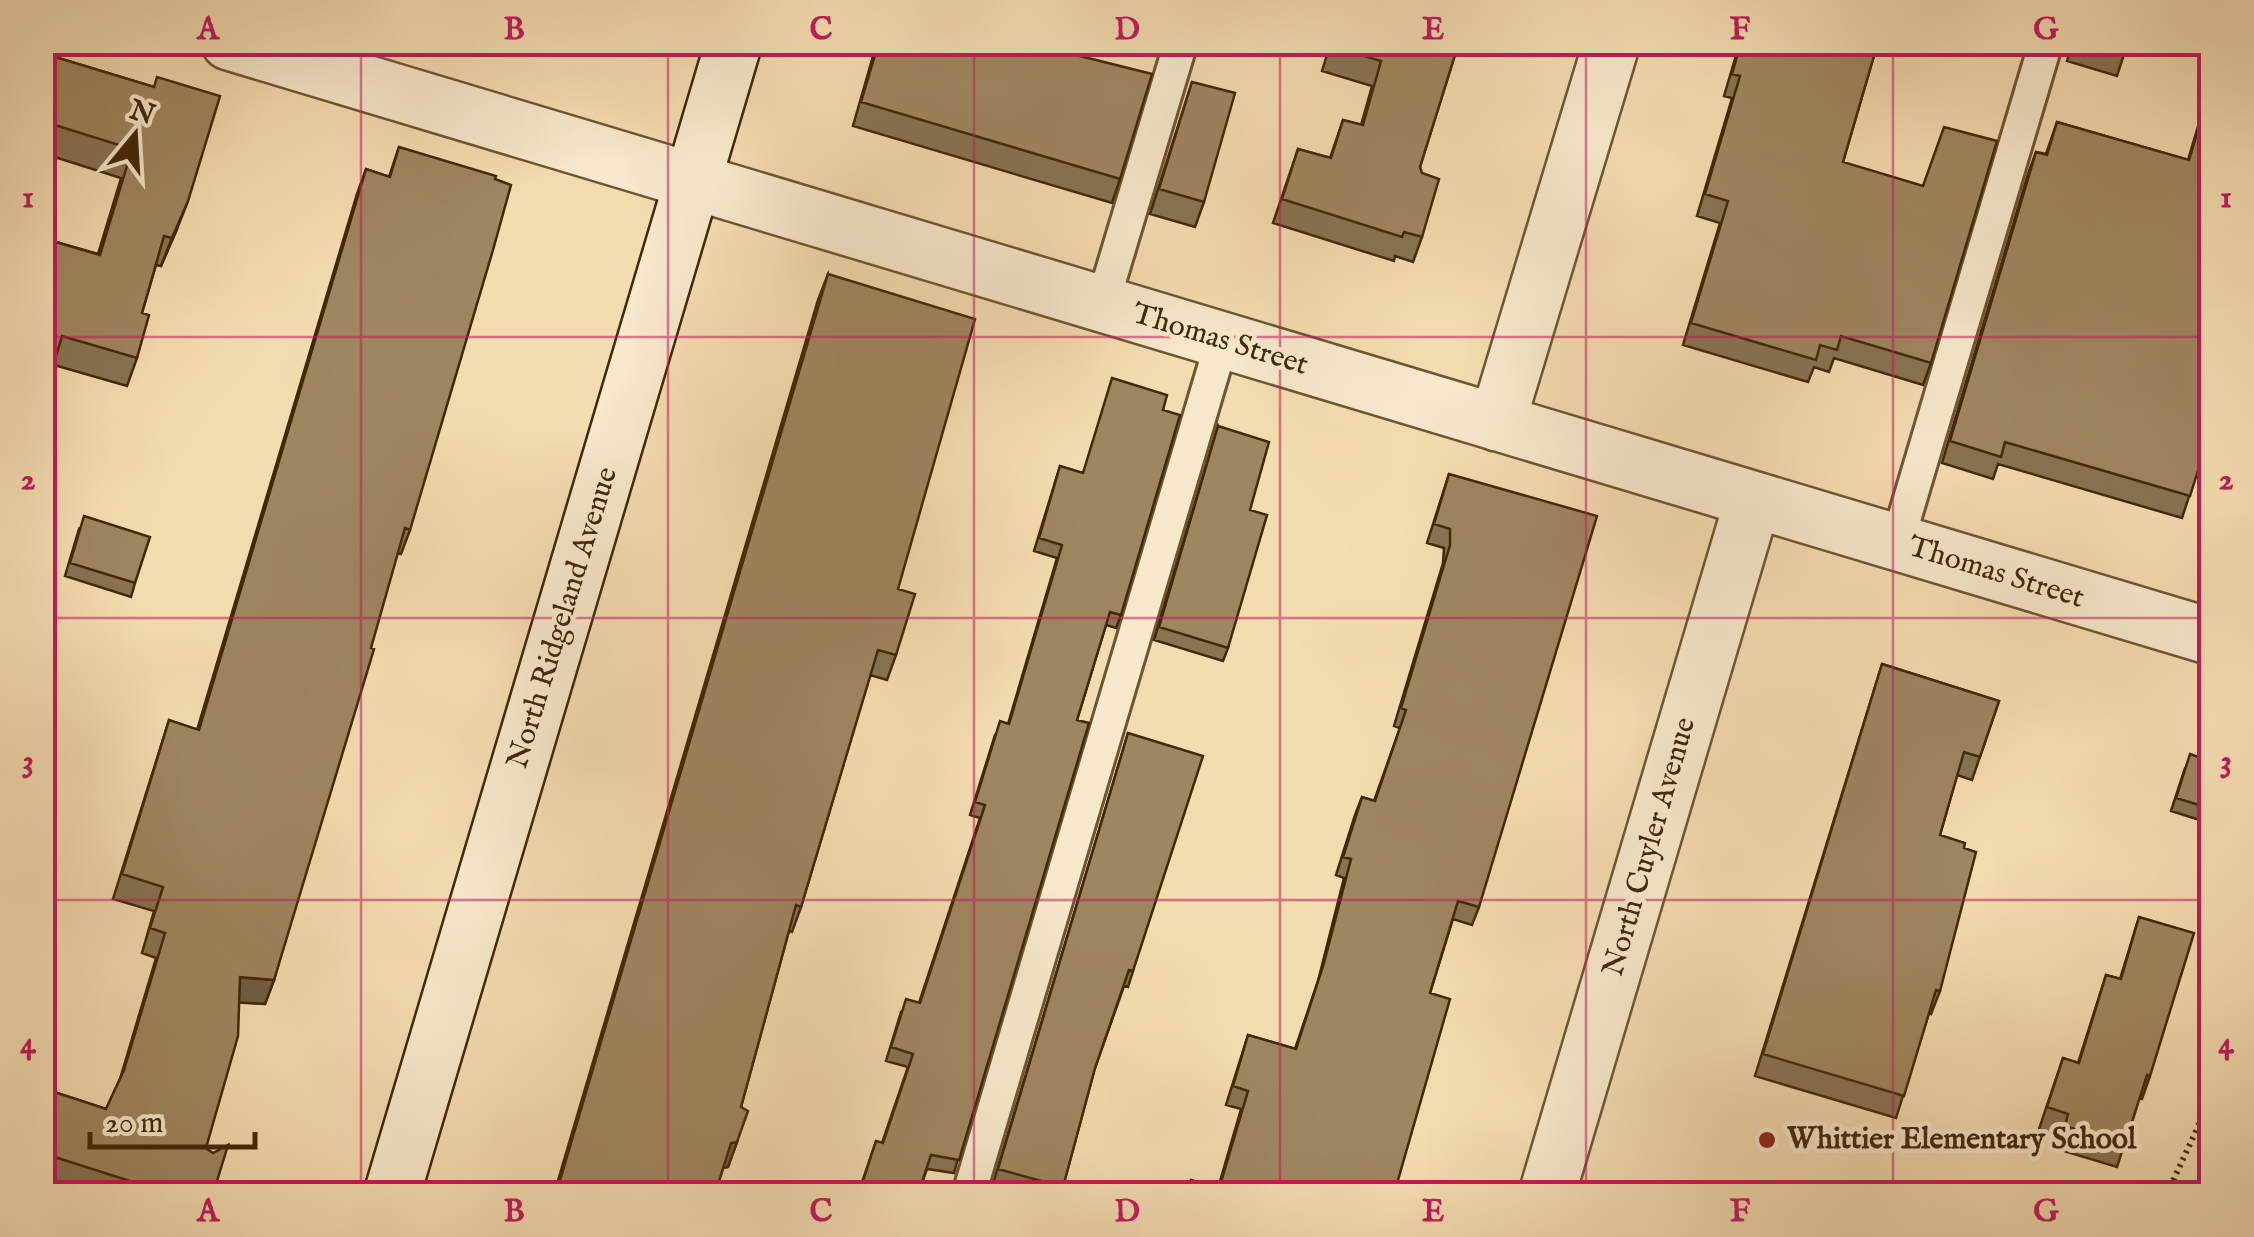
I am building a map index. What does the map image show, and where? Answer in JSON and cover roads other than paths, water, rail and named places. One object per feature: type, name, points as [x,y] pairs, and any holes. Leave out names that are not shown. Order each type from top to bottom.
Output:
[{"type":"street","name":"Thomas Street","points":[[229,42],[2212,638]]},
{"type":"street","name":"North Ridgeland Avenue","points":[[392,1194],[734,42]]},
{"type":"street","points":[[1497,424],[1612,42]]},
{"type":"street","name":"North Cuyler Avenue","points":[[1548,1194],[1753,500]]},
{"type":"lane","points":[[1102,305],[1181,42]]},
{"type":"lane","points":[[1897,543],[2046,42]]},
{"type":"lane","points":[[969,1194],[1222,341]]},
{"type":"place","name":"Whittier Elementary School","points":[[1767,1140]]}]
